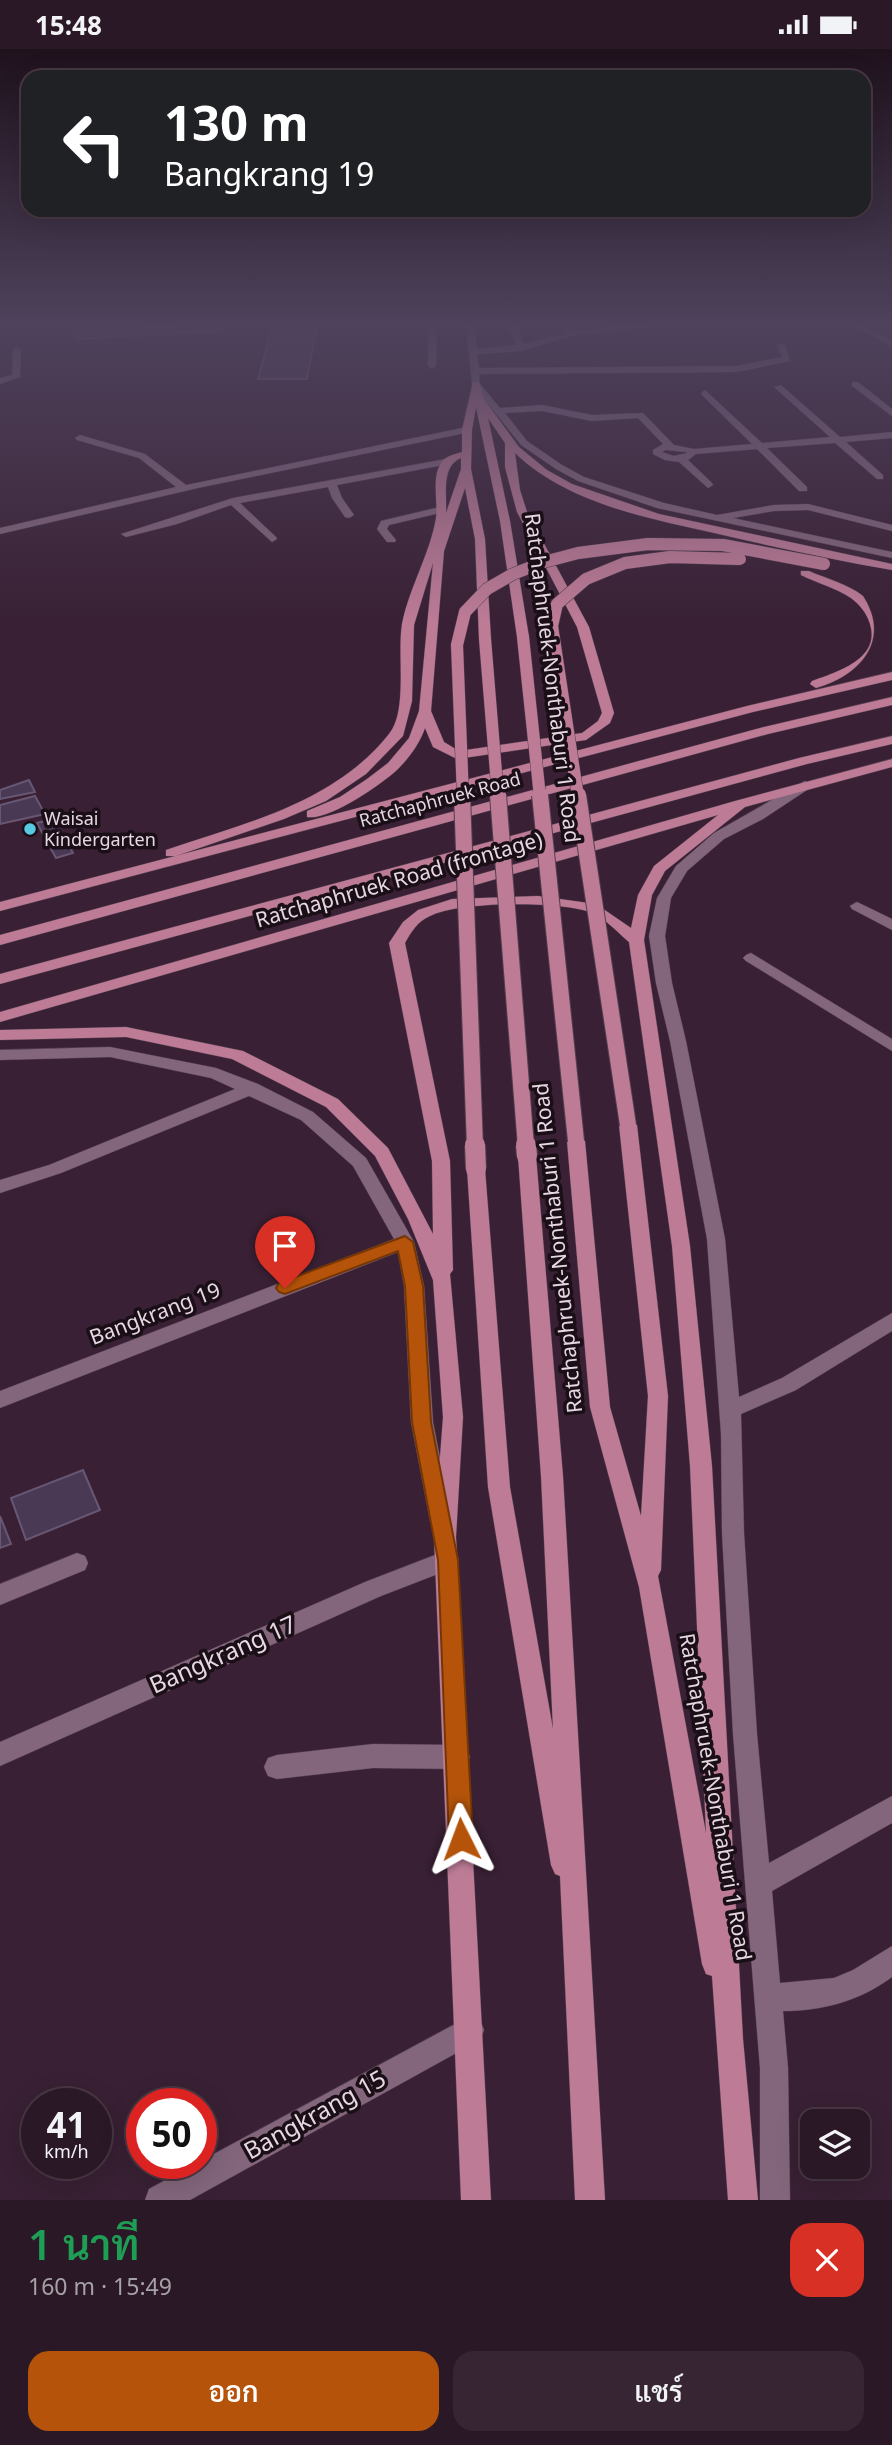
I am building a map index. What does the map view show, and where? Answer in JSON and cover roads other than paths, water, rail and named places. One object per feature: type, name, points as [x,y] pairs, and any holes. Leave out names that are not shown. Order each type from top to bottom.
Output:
[{"type":"main road","name":"Ratchaphruek-Nonthaburi 1 Road","points":[[468,422],[466,469],[480,539],[485,639],[552,1476],[590,2200]]},
{"type":"main road","name":"Ratchaphruek-Nonthaburi 1 Road","points":[[485,422],[505,521],[523,638],[576,1141],[600,1407],[650,1587],[729,2039],[743,2200]]},
{"type":"main road","points":[[496,422],[523,456],[583,491],[634,509],[725,532],[892,567]]},
{"type":"main road","points":[[425,711],[438,744],[457,755],[586,736],[597,730],[608,713],[581,622],[538,547],[513,489],[509,462],[510,443]]},
{"type":"main road","points":[[109,878],[321,798],[361,771],[398,733],[406,701],[408,625],[441,518],[443,467],[446,462],[467,453]]},
{"type":"main road","points":[[231,848],[345,800],[393,766],[415,740],[425,711],[439,551],[466,469]]},
{"type":"main road","points":[[578,1944],[499,1487],[477,1169],[457,645],[466,610],[499,580],[555,557],[618,546],[707,544],[892,577]]},
{"type":"main road","points":[[650,1587],[658,1396],[628,1125],[552,626],[558,604],[586,579],[625,563],[670,557],[742,559],[805,573],[857,597],[872,614],[879,635],[873,653],[837,676],[751,709]]},
{"type":"main road","points":[[0,907],[751,709],[892,676]]},
{"type":"main road","name":"Ratchaphruek Road","points":[[0,940],[765,731],[892,701]]},
{"type":"main road","points":[[0,979],[804,761],[892,740]]},
{"type":"main road","name":"Ratchaphruek Road (frontage)","points":[[0,1017],[805,785],[892,763]]},
{"type":"main road","points":[[729,2039],[702,1466],[681,1246],[636,940],[645,895],[659,869],[740,804]]},
{"type":"main road","points":[[476,2200],[446,1549],[453,1417],[443,1280],[441,1161],[397,943],[408,925],[423,913],[452,903],[538,900],[596,908],[636,940]]},
{"type":"main road","points":[[0,1035],[126,1033],[225,1052],[237,1055],[332,1103],[382,1152],[417,1219],[443,1280]]},
{"type":"street","points":[[506,422],[524,443],[581,479],[640,500],[711,519],[892,555]]},
{"type":"street","points":[[585,422],[605,422]]},
{"type":"street","points":[[647,422],[670,446]]},
{"type":"street","points":[[735,422],[803,489]]},
{"type":"street","points":[[818,422],[880,477]]},
{"type":"street","points":[[0,531],[184,488],[467,430]]},
{"type":"street","points":[[692,452],[691,456],[682,459],[665,458],[656,452],[660,448],[670,446],[692,452],[892,435]]},
{"type":"street","points":[[80,438],[142,456],[184,488]]},
{"type":"street","points":[[682,459],[708,485]]},
{"type":"street","points":[[126,534],[173,522],[233,501],[446,462]]},
{"type":"street","points":[[269,470],[293,489]]},
{"type":"street","points":[[331,481],[337,498],[349,515]]},
{"type":"street","points":[[233,501],[271,540]]},
{"type":"street","points":[[711,519],[774,508],[808,507],[892,529]]},
{"type":"street","points":[[391,540],[382,529],[384,523],[440,510]]},
{"type":"street","points":[[775,2200],[774,2068],[736,1587],[730,1410],[716,1239],[678,1041],[664,983],[657,936],[664,898],[681,869],[719,836],[758,816],[805,785]]},
{"type":"street","points":[[857,906],[892,925]]},
{"type":"street","points":[[751,958],[892,1046]]},
{"type":"street","points":[[0,1055],[110,1052],[216,1073],[307,1116],[360,1162],[405,1242],[414,1286],[422,1422],[446,1549]]},
{"type":"street","points":[[0,1187],[55,1169],[252,1088]]},
{"type":"street","name":"Bangkrang 19","points":[[0,1400],[405,1242]]},
{"type":"street","points":[[730,1410],[789,1384],[892,1321]]},
{"type":"street","name":"Bangkrang 17","points":[[0,1754],[373,1589],[446,1549]]},
{"type":"street","points":[[0,1595],[77,1563]]},
{"type":"street","points":[[277,1767],[373,1756],[457,1757]]},
{"type":"street","points":[[758,1884],[892,1809]]},
{"type":"street","points":[[767,1996],[801,1998],[841,1991],[875,1974],[892,1960]]},
{"type":"street","name":"Bangkrang 15","points":[[160,2200],[470,2030]]},
{"type":"place","name":"Waisai Kindergarten","points":[[30,829]]}]
